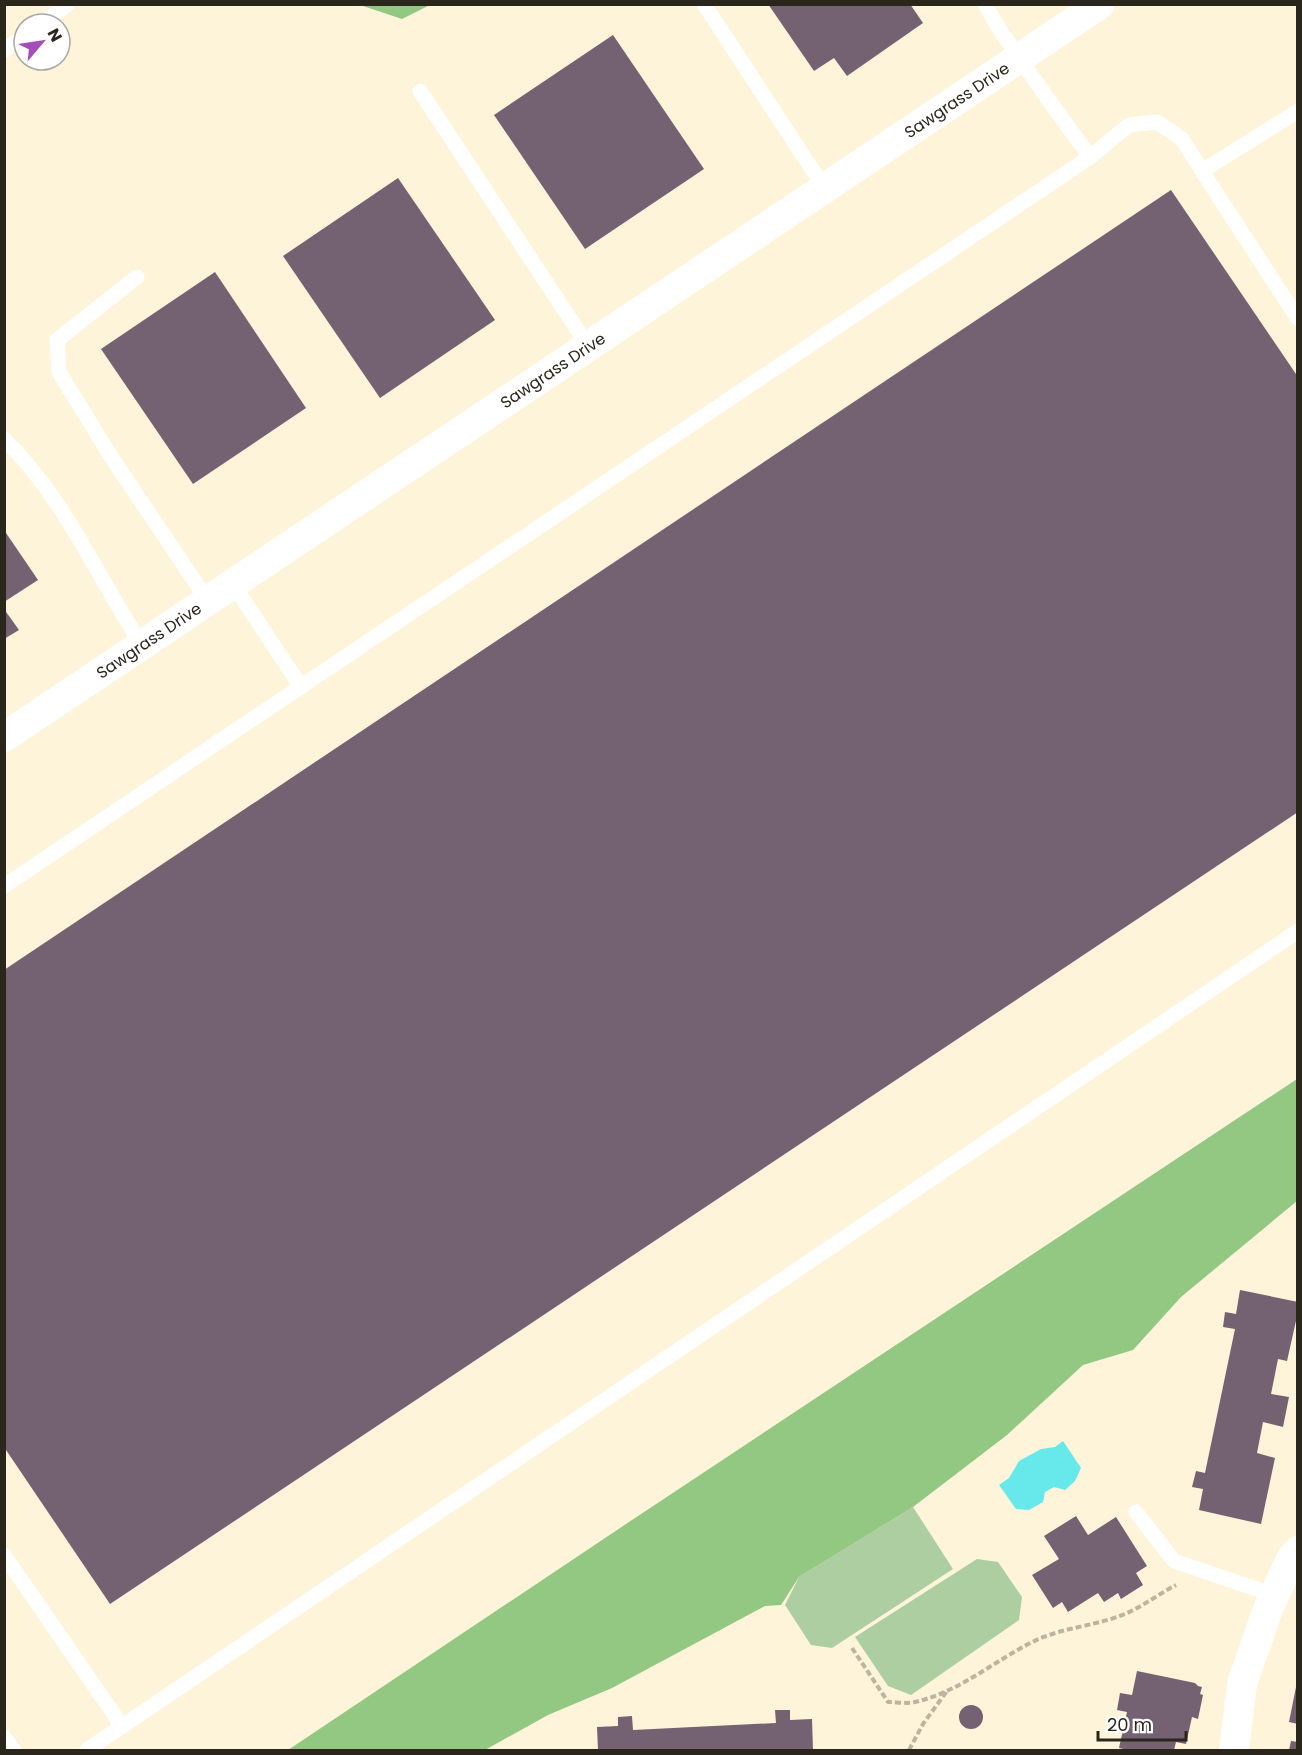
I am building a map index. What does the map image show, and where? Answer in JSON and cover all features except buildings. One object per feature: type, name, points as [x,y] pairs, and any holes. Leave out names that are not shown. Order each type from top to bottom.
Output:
[{"type":"street","name":"Sawgrass Drive","points":[[4,737],[1100,4]]},
{"type":"street","points":[[1234,1750],[1242,1684],[1274,1595],[1291,1559],[1298,1551]]},
{"type":"lane","points":[[704,4],[825,189]]},
{"type":"lane","points":[[985,4],[998,27],[1090,157]]},
{"type":"lane","points":[[420,91],[588,346]]},
{"type":"lane","points":[[1202,171],[1298,111]]},
{"type":"lane","points":[[4,885],[1090,157],[1129,125],[1157,122],[1182,139],[1298,319]]},
{"type":"lane","points":[[137,277],[57,340],[59,372],[112,458],[208,601]]},
{"type":"lane","points":[[4,439],[21,455],[60,508],[142,645]]},
{"type":"lane","points":[[233,584],[301,687]]},
{"type":"lane","points":[[87,1750],[1298,932]]},
{"type":"lane","points":[[1136,1512],[1174,1561],[1274,1595]]},
{"type":"lane","points":[[4,1555],[122,1726]]},
{"type":"lane","points":[[4,1737],[14,1750]]},
{"type":"path","points":[[852,1648],[888,1702],[914,1702],[976,1677],[1040,1639],[1057,1632],[1085,1627],[1125,1614],[1200,1571]]},
{"type":"path","points":[[909,1750],[923,1724],[947,1690]]},
{"type":"green space","points":[[360,5],[430,5],[402,19]]},
{"type":"green space","points":[[1297,1079],[1297,1201],[1181,1297],[1133,1350],[1083,1365],[1007,1435],[913,1507],[799,1577],[781,1605],[765,1606],[612,1688],[548,1715],[485,1750],[288,1750],[626,1524]]},
{"type":"green space","points":[[913,1507],[953,1569],[832,1648],[811,1645],[785,1605],[799,1577]]},
{"type":"green space","points":[[977,1559],[998,1562],[1022,1597],[1019,1620],[911,1695],[888,1686],[855,1637]]},
{"type":"water","points":[[1063,1441],[1081,1468],[1075,1481],[1065,1490],[1054,1487],[1045,1492],[1043,1502],[1029,1510],[1016,1509],[999,1485],[1009,1478],[1019,1461],[1041,1449],[1055,1447]]}]
